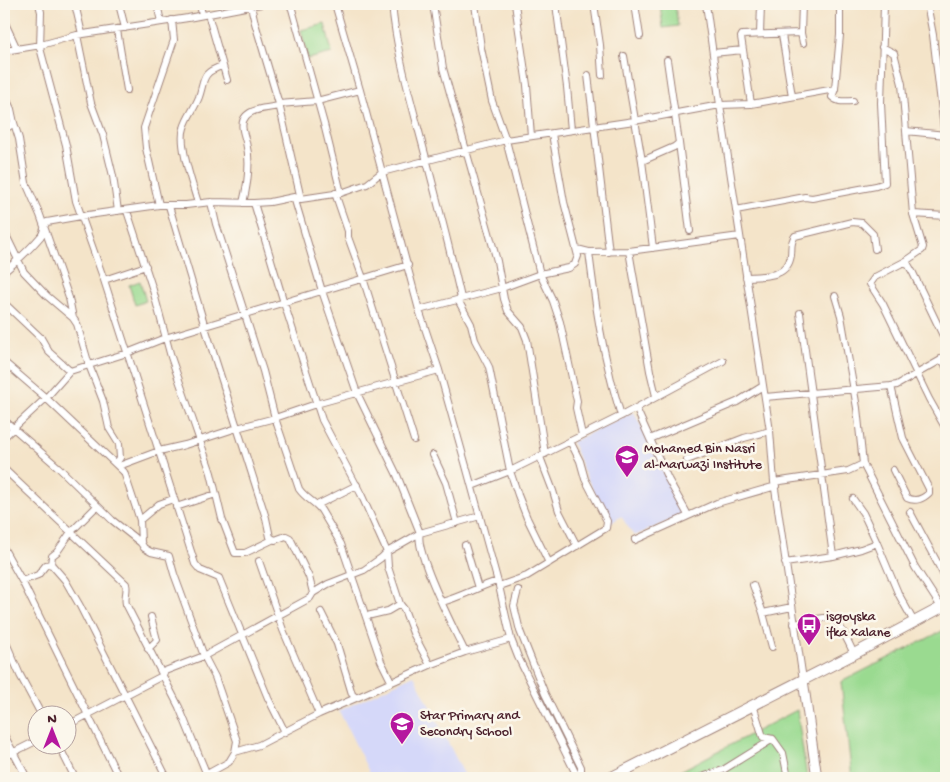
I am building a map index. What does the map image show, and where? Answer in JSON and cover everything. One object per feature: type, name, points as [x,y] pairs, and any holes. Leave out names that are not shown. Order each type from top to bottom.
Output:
[{"type":"main road","points":[[610,778],[944,606]]},
{"type":"street","points":[[40,4],[40,48],[66,145],[76,201],[104,280],[173,499],[195,564],[200,570],[219,578],[268,698],[285,732]]},
{"type":"street","points":[[75,4],[91,104],[103,135],[113,176],[118,211]]},
{"type":"street","points":[[119,4],[125,28]]},
{"type":"street","points":[[157,4],[161,22]]},
{"type":"street","points":[[200,4],[227,80]]},
{"type":"street","points":[[4,52],[80,35],[261,4]]},
{"type":"street","points":[[289,4],[317,101],[352,249],[363,278],[414,440]]},
{"type":"street","points":[[334,4],[360,90],[420,310],[472,486],[511,639],[518,657],[577,776],[581,772],[581,767],[545,694],[520,631],[514,606],[518,590]]},
{"type":"street","points":[[392,4],[401,59],[447,235],[460,299],[471,324],[475,340],[489,367],[510,471],[527,518],[549,563]]},
{"type":"street","points":[[433,4],[443,68],[497,260],[508,311],[522,327],[527,340],[542,455],[559,511],[578,546]]},
{"type":"street","points":[[475,4],[481,48],[492,101],[506,140],[540,274],[554,302],[560,322],[577,401],[576,408],[582,435]]},
{"type":"street","points":[[515,4],[527,85],[531,136]]},
{"type":"street","points":[[556,4],[568,87],[571,130]]},
{"type":"street","points":[[594,4],[602,75]]},
{"type":"street","points":[[635,4],[640,36]]},
{"type":"street","points":[[706,4],[770,431],[785,563],[817,778]]},
{"type":"street","points":[[760,34],[761,4],[803,4],[802,43]]},
{"type":"street","points":[[840,4],[840,35],[835,89],[832,97],[840,102],[853,101]]},
{"type":"street","points":[[736,210],[805,196],[812,198],[885,183],[881,103],[884,4]]},
{"type":"street","points":[[946,6],[928,4],[946,146]]},
{"type":"street","points":[[246,6],[254,23],[279,105],[298,198],[322,291],[357,393],[397,475],[420,533],[422,554],[465,652]]},
{"type":"street","points":[[159,205],[146,148],[144,128],[174,40],[172,20]]},
{"type":"street","points":[[4,21],[17,49]]},
{"type":"street","points":[[117,30],[127,90]]},
{"type":"street","points":[[752,104],[741,36],[801,33]]},
{"type":"street","points":[[782,35],[792,96]]},
{"type":"street","points":[[882,47],[894,53],[902,84],[913,214],[923,248],[906,261],[875,277],[870,284],[883,304],[906,354],[946,429]]},
{"type":"street","points":[[713,53],[743,50]]},
{"type":"street","points":[[624,56],[642,161],[653,248]]},
{"type":"street","points":[[667,60],[690,231]]},
{"type":"street","points":[[198,203],[185,157],[183,130],[199,98],[204,76],[211,70],[222,66]]},
{"type":"street","points":[[588,75],[609,252]]},
{"type":"street","points":[[4,272],[42,235],[47,222],[159,205],[186,206],[211,202],[254,203],[338,193],[367,184],[382,172],[426,159],[506,140],[634,121],[720,105],[752,104],[792,96],[827,92],[835,89]]},
{"type":"street","points":[[243,203],[249,161],[242,129],[245,117],[252,112],[279,105],[317,101],[360,90]]},
{"type":"street","points":[[4,94],[11,109],[19,139],[26,183],[44,228],[73,318]]},
{"type":"street","points":[[4,130],[14,123]]},
{"type":"street","points":[[906,131],[946,135]]},
{"type":"street","points":[[420,310],[502,288],[540,274],[569,268],[575,264],[578,256],[577,249],[564,202],[552,134]]},
{"type":"street","points":[[642,161],[679,143]]},
{"type":"street","points":[[211,202],[216,224],[263,371],[275,418],[299,489],[305,498],[317,505],[341,544],[381,660],[391,681]]},
{"type":"street","points":[[254,203],[316,404],[326,430],[357,485],[387,552],[388,567],[400,604],[430,665]]},
{"type":"street","points":[[169,206],[272,540]]},
{"type":"street","points":[[127,211],[161,316],[165,338],[198,440],[211,473],[222,519],[235,553],[245,553],[272,540],[286,536],[290,538],[308,577],[313,593]]},
{"type":"street","points":[[913,214],[946,216]]},
{"type":"street","points":[[746,277],[779,273],[787,266],[791,256],[791,242],[795,236],[852,222],[862,223],[873,234],[876,249]]},
{"type":"street","points":[[4,231],[24,272],[77,324],[89,365],[103,401],[109,428],[119,444],[120,458],[117,465]]},
{"type":"street","points":[[577,249],[590,252],[630,251],[740,236]]},
{"type":"street","points":[[630,251],[656,396]]},
{"type":"street","points":[[590,252],[592,279],[603,343],[621,416]]},
{"type":"street","points":[[906,261],[946,342]]},
{"type":"street","points":[[4,437],[46,398],[70,371],[244,313],[284,303],[408,265]]},
{"type":"street","points":[[104,280],[146,266]]},
{"type":"street","points":[[835,296],[841,316],[860,430],[863,464],[915,567],[944,606]]},
{"type":"street","points":[[4,303],[41,338],[49,352],[70,371]]},
{"type":"street","points":[[800,313],[833,556]]},
{"type":"street","points":[[765,397],[890,386],[944,357],[946,367]]},
{"type":"street","points":[[472,486],[510,471],[621,416],[723,360]]},
{"type":"street","points":[[4,362],[46,398],[124,472],[140,520],[140,543]]},
{"type":"street","points":[[117,465],[316,404],[439,370]]},
{"type":"street","points":[[650,439],[736,402],[763,386]]},
{"type":"street","points":[[890,386],[903,438],[929,489],[929,493],[917,500],[907,498],[893,470]]},
{"type":"street","points":[[636,408],[668,479],[688,515]]},
{"type":"street","points":[[4,420],[58,467],[144,548],[151,552],[169,556],[204,656],[215,677],[237,741],[235,752],[229,762],[200,778]]},
{"type":"street","points":[[687,460],[744,438],[770,431]]},
{"type":"street","points":[[442,602],[478,588],[528,576],[606,528],[607,520],[585,479],[580,461],[570,441]]},
{"type":"street","points":[[433,455],[446,483],[457,523]]},
{"type":"street","points":[[635,540],[717,503],[775,484],[822,473],[848,471],[863,464]]},
{"type":"street","points":[[4,469],[126,584],[127,589],[124,599],[126,604],[178,707],[207,775]]},
{"type":"street","points":[[317,505],[357,485]]},
{"type":"street","points":[[176,507],[216,494]]},
{"type":"street","points":[[140,520],[158,504],[173,499]]},
{"type":"street","points":[[853,499],[863,514],[898,593],[914,622]]},
{"type":"street","points":[[98,506],[72,532],[52,556],[51,564],[65,580],[77,600],[167,778]]},
{"type":"street","points":[[910,512],[946,579]]},
{"type":"street","points":[[78,720],[162,676],[165,672],[204,656],[310,598],[313,593],[328,584],[364,570],[387,552],[420,533],[480,516]]},
{"type":"street","points":[[785,563],[833,556],[877,543]]},
{"type":"street","points":[[464,545],[478,588]]},
{"type":"street","points":[[4,549],[22,581],[119,778]]},
{"type":"street","points":[[259,561],[278,615],[319,714]]},
{"type":"street","points":[[22,581],[38,575],[46,565],[51,564]]},
{"type":"street","points":[[753,585],[763,612],[772,648]]},
{"type":"street","points":[[366,616],[388,611],[400,604]]},
{"type":"street","points":[[763,612],[792,606]]},
{"type":"street","points":[[321,612],[337,644],[352,694],[356,698]]},
{"type":"street","points":[[148,648],[154,645],[157,640],[152,617]]},
{"type":"street","points":[[794,624],[828,617],[834,619],[854,654]]},
{"type":"street","points":[[4,638],[20,675],[36,704]]},
{"type":"street","points":[[235,752],[259,745],[319,714],[430,665],[465,652],[511,639]]},
{"type":"street","points":[[753,705],[763,737],[773,739],[783,753],[786,777]]},
{"type":"street","points":[[4,735],[27,778]]},
{"type":"street","points":[[699,778],[723,770],[773,739]]},
{"type":"street","points":[[4,757],[28,745]]},
{"type":"street","points":[[63,754],[75,778]]},
{"type":"street","points":[[721,778],[723,770]]},
{"type":"shaded area","name":"Mohamed Bin Nasri al-Marwazi Institute","points":[[634,412],[686,514],[634,536],[621,516],[610,524],[584,472],[572,442]]},
{"type":"shaded area","name":"Star Primary and Secondry School","points":[[414,675],[466,778],[372,778],[339,711]]},
{"type":"green space","points":[[660,4],[675,4],[678,26],[663,28]]},
{"type":"green space","points":[[325,24],[332,53],[308,59],[301,30]]},
{"type":"green space","points":[[140,281],[146,301],[135,305],[129,285]]},
{"type":"green space","points":[[946,629],[946,778],[852,778],[841,682]]},
{"type":"green space","points":[[797,710],[807,778],[667,778]]},
{"type":"place","name":"Mohamed Bin Nasri al-Marwazi Institute","points":[[627,478]]},
{"type":"place","name":"isgoyska ifka xalane","points":[[809,646]]},
{"type":"place","name":"Star Primary and Secondry School","points":[[402,745]]}]
